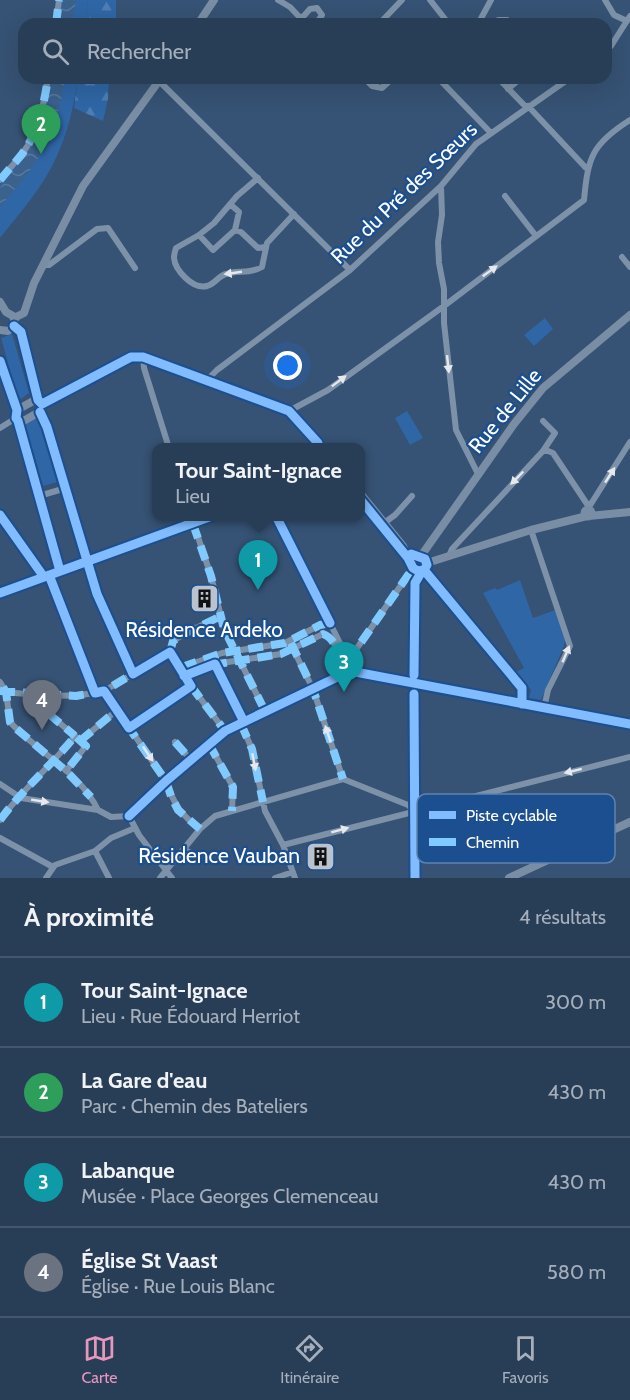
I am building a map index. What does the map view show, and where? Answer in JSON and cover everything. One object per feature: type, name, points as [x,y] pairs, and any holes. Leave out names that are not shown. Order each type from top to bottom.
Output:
[{"type":"main road","points":[[202,18],[214,0]]},
{"type":"main road","points":[[0,330],[8,331],[16,325],[24,313],[43,265],[88,177],[156,84]]},
{"type":"main road","points":[[0,302],[3,313],[16,325],[87,561]]},
{"type":"main road","points":[[16,325],[24,313]]},
{"type":"main road","name":"Rue de Lille","points":[[415,878],[415,583],[427,547],[514,424],[543,388],[630,315]]},
{"type":"main road","points":[[17,417],[22,422],[40,405],[131,357],[142,357],[289,411],[318,443]]},
{"type":"main road","points":[[0,360],[60,571]]},
{"type":"main road","points":[[17,417],[35,399],[40,405]]},
{"type":"main road","points":[[365,499],[406,552],[421,563],[574,519],[588,512],[630,512]]},
{"type":"main road","points":[[0,593],[189,521]]},
{"type":"main road","points":[[415,684],[630,724]]},
{"type":"main road","points":[[615,829],[630,822]]},
{"type":"main road","points":[[509,878],[541,863]]},
{"type":"street","points":[[57,18],[59,0]]},
{"type":"street","points":[[278,0],[290,7],[301,18]]},
{"type":"street","points":[[385,18],[402,0]]},
{"type":"street","points":[[430,0],[444,18]]},
{"type":"street","points":[[481,18],[491,0]]},
{"type":"street","points":[[605,0],[614,15],[628,19],[612,42]]},
{"type":"street","points":[[306,18],[310,9],[317,8],[322,15],[320,18]]},
{"type":"street","points":[[0,180],[23,154],[35,132],[42,112],[47,84]]},
{"type":"street","points":[[165,84],[350,270]]},
{"type":"street","points":[[370,84],[382,88],[386,84]]},
{"type":"street","points":[[444,84],[490,132]]},
{"type":"street","points":[[503,84],[586,168]]},
{"type":"street","points":[[508,89],[514,84]]},
{"type":"street","name":"Rue du Pré des Sœurs","points":[[211,381],[211,376],[217,370],[350,270],[441,186],[476,144],[490,132],[561,84]]},
{"type":"street","points":[[289,411],[328,390],[584,200],[586,168],[597,148],[630,120]]},
{"type":"street","points":[[258,178],[230,204],[214,223],[176,248],[174,258],[180,271],[197,285],[205,287],[228,273],[255,271],[262,267],[265,248],[272,235],[294,214]]},
{"type":"street","points":[[441,186],[439,263],[444,289],[444,323],[456,430],[478,474]]},
{"type":"street","points":[[505,195],[536,236]]},
{"type":"street","points":[[199,235],[213,250],[235,230],[239,212],[230,204]]},
{"type":"street","points":[[43,265],[50,265],[97,229],[104,227],[108,228],[135,268]]},
{"type":"street","points":[[235,230],[241,232],[258,248],[265,248]]},
{"type":"street","points":[[622,257],[630,267]]},
{"type":"street","points":[[142,357],[168,443]]},
{"type":"street","points":[[0,428],[17,417]]},
{"type":"street","points":[[449,556],[452,549],[543,452],[555,434],[543,421]]},
{"type":"street","points":[[588,512],[630,442]]},
{"type":"street","points":[[543,452],[553,453],[572,479],[588,512]]},
{"type":"street","points":[[39,496],[66,488]]},
{"type":"street","points":[[384,523],[395,515],[412,496]]},
{"type":"street","points":[[0,515],[46,576],[95,693]]},
{"type":"street","points":[[192,521],[211,576],[224,629],[265,711]]},
{"type":"street","points":[[278,521],[327,624],[345,653],[344,661]]},
{"type":"street","points":[[531,530],[570,646],[548,690],[544,708]]},
{"type":"street","points":[[87,561],[97,594],[133,674]]},
{"type":"street","points":[[342,674],[338,668],[421,563],[522,688],[522,704]]},
{"type":"street","points":[[3,692],[76,696],[104,691],[170,652],[173,641],[221,616]]},
{"type":"street","points":[[180,668],[210,656],[274,646],[327,624]]},
{"type":"street","points":[[184,676],[215,664],[275,656],[320,635],[325,635],[330,639],[344,661],[351,665],[350,671]]},
{"type":"street","points":[[290,641],[313,689],[343,779]]},
{"type":"street","points":[[274,646],[275,656]]},
{"type":"street","points":[[170,652],[184,676],[225,731]]},
{"type":"street","points":[[215,664],[252,749],[269,821],[284,845],[294,875],[275,878]]},
{"type":"street","points":[[0,784],[18,796],[98,810],[114,817],[129,816],[225,731],[342,674],[350,671],[415,684]]},
{"type":"street","points":[[0,682],[9,722],[66,771],[91,797],[98,810]]},
{"type":"street","points":[[129,728],[191,686]]},
{"type":"street","points":[[104,691],[166,781],[178,810],[200,829]]},
{"type":"street","points":[[41,694],[40,705],[43,709],[86,746],[66,771]]},
{"type":"street","points":[[0,820],[18,796],[77,739],[117,710]]},
{"type":"street","points":[[175,742],[190,760]]},
{"type":"street","points":[[209,744],[233,787],[232,811]]},
{"type":"street","points":[[482,794],[630,757]]},
{"type":"street","points":[[160,878],[165,875],[200,829],[215,816],[343,779],[408,805],[414,811]]},
{"type":"street","points":[[233,787],[243,787]]},
{"type":"street","points":[[284,845],[417,810]]},
{"type":"street","points":[[129,816],[135,828],[172,878]]},
{"type":"street","points":[[46,878],[53,867],[96,852],[111,838],[135,828]]},
{"type":"street","points":[[0,838],[53,867]]},
{"type":"street","points":[[185,850],[199,857]]},
{"type":"street","points":[[96,852],[109,878]]},
{"type":"green space","points":[[61,0],[88,0],[86,18],[59,18]]},
{"type":"green space","points":[[88,0],[116,0],[116,18],[86,18]]},
{"type":"green space","points":[[48,84],[77,84],[67,129],[56,158],[31,200],[0,238],[0,185],[27,149]]},
{"type":"green space","points":[[77,84],[109,84],[103,121],[74,108]]},
{"type":"green space","points":[[545,318],[553,329],[534,346],[524,335]]},
{"type":"green space","points":[[12,334],[29,393],[21,399],[17,396],[1,338]]},
{"type":"green space","points":[[407,411],[423,438],[410,445],[395,418]]},
{"type":"green space","points":[[40,416],[45,428],[41,430],[57,482],[43,486],[25,425]]},
{"type":"green space","points":[[520,580],[533,618],[555,610],[565,640],[541,700],[529,698],[531,690],[516,672],[524,668],[483,593],[495,588],[497,590]]},
{"type":"water","points":[[63,0],[76,0],[73,18],[61,18]]},
{"type":"water","points":[[51,84],[64,84],[56,118],[44,148],[26,176],[0,207],[0,188],[34,143],[42,126]]},
{"type":"marked path","points":[[57,18],[59,0]]},
{"type":"marked path","points":[[0,180],[28,146],[36,128],[47,84]]},
{"type":"marked path","points":[[193,524],[211,576],[224,629],[265,711]]},
{"type":"marked path","points":[[348,661],[413,568]]},
{"type":"marked path","points":[[170,652],[173,641],[221,616]]},
{"type":"marked path","points":[[182,667],[222,653],[285,643],[320,625],[330,623]]},
{"type":"marked path","points":[[212,665],[281,654],[323,634],[332,641],[343,660]]},
{"type":"marked path","points":[[291,643],[313,689],[343,779]]},
{"type":"marked path","points":[[0,691],[76,696],[104,691],[136,672]]},
{"type":"marked path","points":[[191,686],[225,731]]},
{"type":"marked path","points":[[3,687],[12,725],[66,771],[91,797]]},
{"type":"marked path","points":[[41,694],[40,705],[43,709],[75,736]]},
{"type":"marked path","points":[[80,741],[117,710]]},
{"type":"marked path","points":[[241,724],[252,749],[263,802]]},
{"type":"marked path","points":[[127,725],[166,781],[178,810],[200,829]]},
{"type":"marked path","points":[[0,820],[75,736],[86,746],[66,771]]},
{"type":"marked path","points":[[175,742],[191,760]]},
{"type":"marked path","points":[[209,744],[233,787],[232,811]]},
{"type":"cycle path","points":[[14,326],[21,332],[38,400],[42,404]]},
{"type":"cycle path","points":[[42,404],[131,357],[143,357],[289,411],[318,443]]},
{"type":"cycle path","points":[[0,361],[17,410],[16,418],[60,571]]},
{"type":"cycle path","points":[[40,412],[47,427],[97,594],[133,674],[170,652],[191,686],[129,728],[104,691],[95,693],[49,575]]},
{"type":"cycle path","points":[[365,505],[408,558],[413,568],[418,571],[424,570],[427,565],[425,559],[411,554]]},
{"type":"cycle path","points":[[0,515],[44,577]]},
{"type":"cycle path","points":[[0,593],[198,521]]},
{"type":"cycle path","points":[[279,521],[330,623]]},
{"type":"cycle path","points":[[424,570],[522,688],[522,704]]},
{"type":"cycle path","points":[[414,675],[415,583],[422,571]]},
{"type":"cycle path","points":[[184,676],[215,664],[244,722]]},
{"type":"cycle path","points":[[350,671],[630,724]]},
{"type":"cycle path","points":[[129,816],[225,731],[350,671]]},
{"type":"cycle path","points":[[414,694],[415,878]]},
{"type":"place","name":"La Gare d'eau","points":[[41,154]]},
{"type":"place","name":"Tour Saint-Ignace","points":[[258,590]]},
{"type":"place","name":"Résidence Ardeko","points":[[204,599]]},
{"type":"place","name":"Labanque","points":[[344,692]]},
{"type":"place","name":"Église St Vaast","points":[[42,730]]},
{"type":"place","name":"Résidence Vauban","points":[[321,856]]}]
